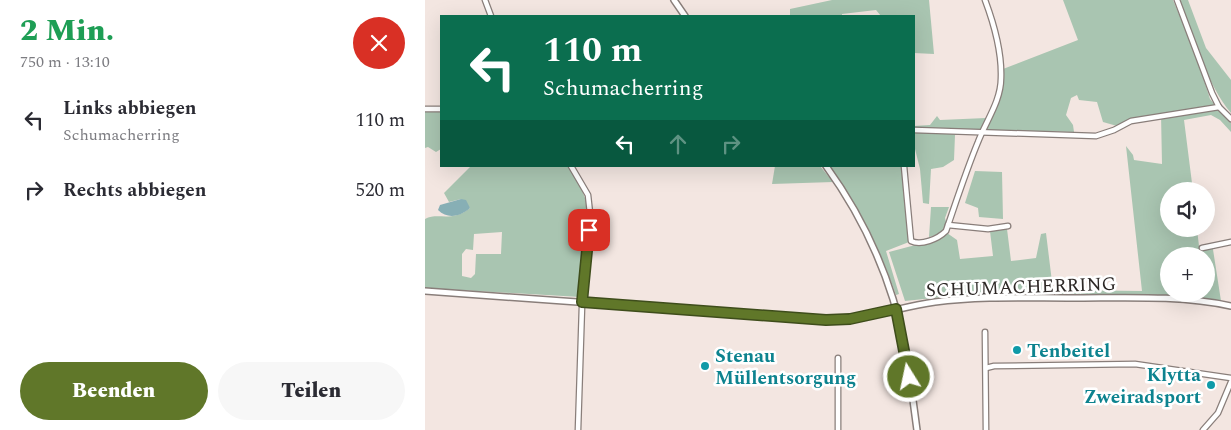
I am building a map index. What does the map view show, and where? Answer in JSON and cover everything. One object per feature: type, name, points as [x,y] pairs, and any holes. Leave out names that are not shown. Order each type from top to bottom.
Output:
[{"type":"main road","points":[[673,0],[684,15]]},
{"type":"main road","points":[[826,167],[853,206],[884,274],[896,309],[917,430]]},
{"type":"main road","name":"SCHUMACHERRING","points":[[425,291],[826,320],[850,319],[935,302],[1023,298],[1157,298],[1196,300],[1231,306]]},
{"type":"street","points":[[485,0],[491,15]]},
{"type":"street","points":[[904,167],[911,241],[915,243],[935,239],[945,231],[948,225],[982,132],[996,102],[1001,78],[998,44],[985,0]]},
{"type":"street","points":[[1177,0],[1206,80],[1219,107],[1231,120]]},
{"type":"street","points":[[915,130],[1096,136],[1114,130],[1131,121],[1219,107]]},
{"type":"street","points":[[425,109],[440,109]]},
{"type":"street","points":[[572,167],[588,195],[590,213],[582,302],[578,430]]},
{"type":"street","points":[[948,225],[988,229],[1008,226]]},
{"type":"street","points":[[1207,247],[1231,242]]},
{"type":"street","points":[[985,332],[986,430]]},
{"type":"street","points":[[838,358],[838,430]]},
{"type":"street","points":[[986,368],[995,366],[1135,364],[1231,378]]},
{"type":"street","points":[[1203,430],[1218,413],[1231,382]]},
{"type":"green space","points":[[832,0],[929,0],[934,54],[915,53],[915,15],[880,15],[876,10],[842,15],[790,15],[790,9]]},
{"type":"green space","points":[[1063,0],[1173,0],[1196,55],[1210,99],[1231,123],[1231,132],[1220,120],[1211,115],[1184,120],[1192,182],[1160,182],[1160,237],[1198,237],[1199,246],[1212,243],[1213,247],[1160,247],[1160,297],[962,295],[905,301],[889,252],[938,239],[947,233],[957,240],[960,259],[993,256],[990,231],[1007,229],[1011,261],[1036,258],[1041,234],[1046,233],[1053,290],[1142,291],[1126,146],[1133,155],[1134,160],[1162,164],[1161,114],[1135,119],[1117,126],[1103,122],[1097,102],[1079,100],[1077,95],[1071,98],[1066,115],[1073,125],[1074,132],[987,130],[976,134],[955,135],[954,160],[943,167],[931,169],[929,204],[923,203],[920,169],[915,149],[915,126],[930,125],[937,116],[940,120],[986,118],[990,120],[1003,69],[1078,40]]},
{"type":"green space","points":[[1180,0],[1188,0],[1206,48],[1231,80],[1231,113],[1222,102],[1208,74]]},
{"type":"green space","points":[[425,107],[440,107],[440,150],[436,152],[428,147],[425,148]]},
{"type":"green space","points":[[470,167],[569,167],[586,201],[587,218],[580,297],[425,288],[425,219],[435,216],[457,215],[470,208],[461,199],[449,202],[444,193]],"holes":[[[502,232],[501,254],[476,254],[475,274],[471,278],[462,276],[462,254],[466,249],[473,250],[474,234]]]},
{"type":"green space","points":[[775,167],[821,167],[833,182],[772,184]]},
{"type":"green space","points":[[831,167],[903,167],[909,242],[886,251],[899,294],[896,295],[883,261],[850,196]]},
{"type":"green space","points":[[975,171],[1002,172],[1003,219],[979,217],[978,208],[965,203]]},
{"type":"green space","points":[[931,207],[949,207],[945,218],[947,225],[942,233],[929,237]]},
{"type":"green space","points":[[1215,262],[1221,301],[1215,300]]},
{"type":"water","points":[[461,199],[466,200],[470,208],[463,213],[450,216],[438,210],[440,205]]},
{"type":"place","name":"Tenbeitel","points":[[1017,350]]},
{"type":"place","name":"Stenau Müllentsorgung","points":[[705,366]]},
{"type":"place","name":"Klytta Zweiradsport","points":[[1211,385]]},
{"type":"route","points":[[589,230],[582,302],[826,320],[850,319],[896,309],[909,377]]}]
